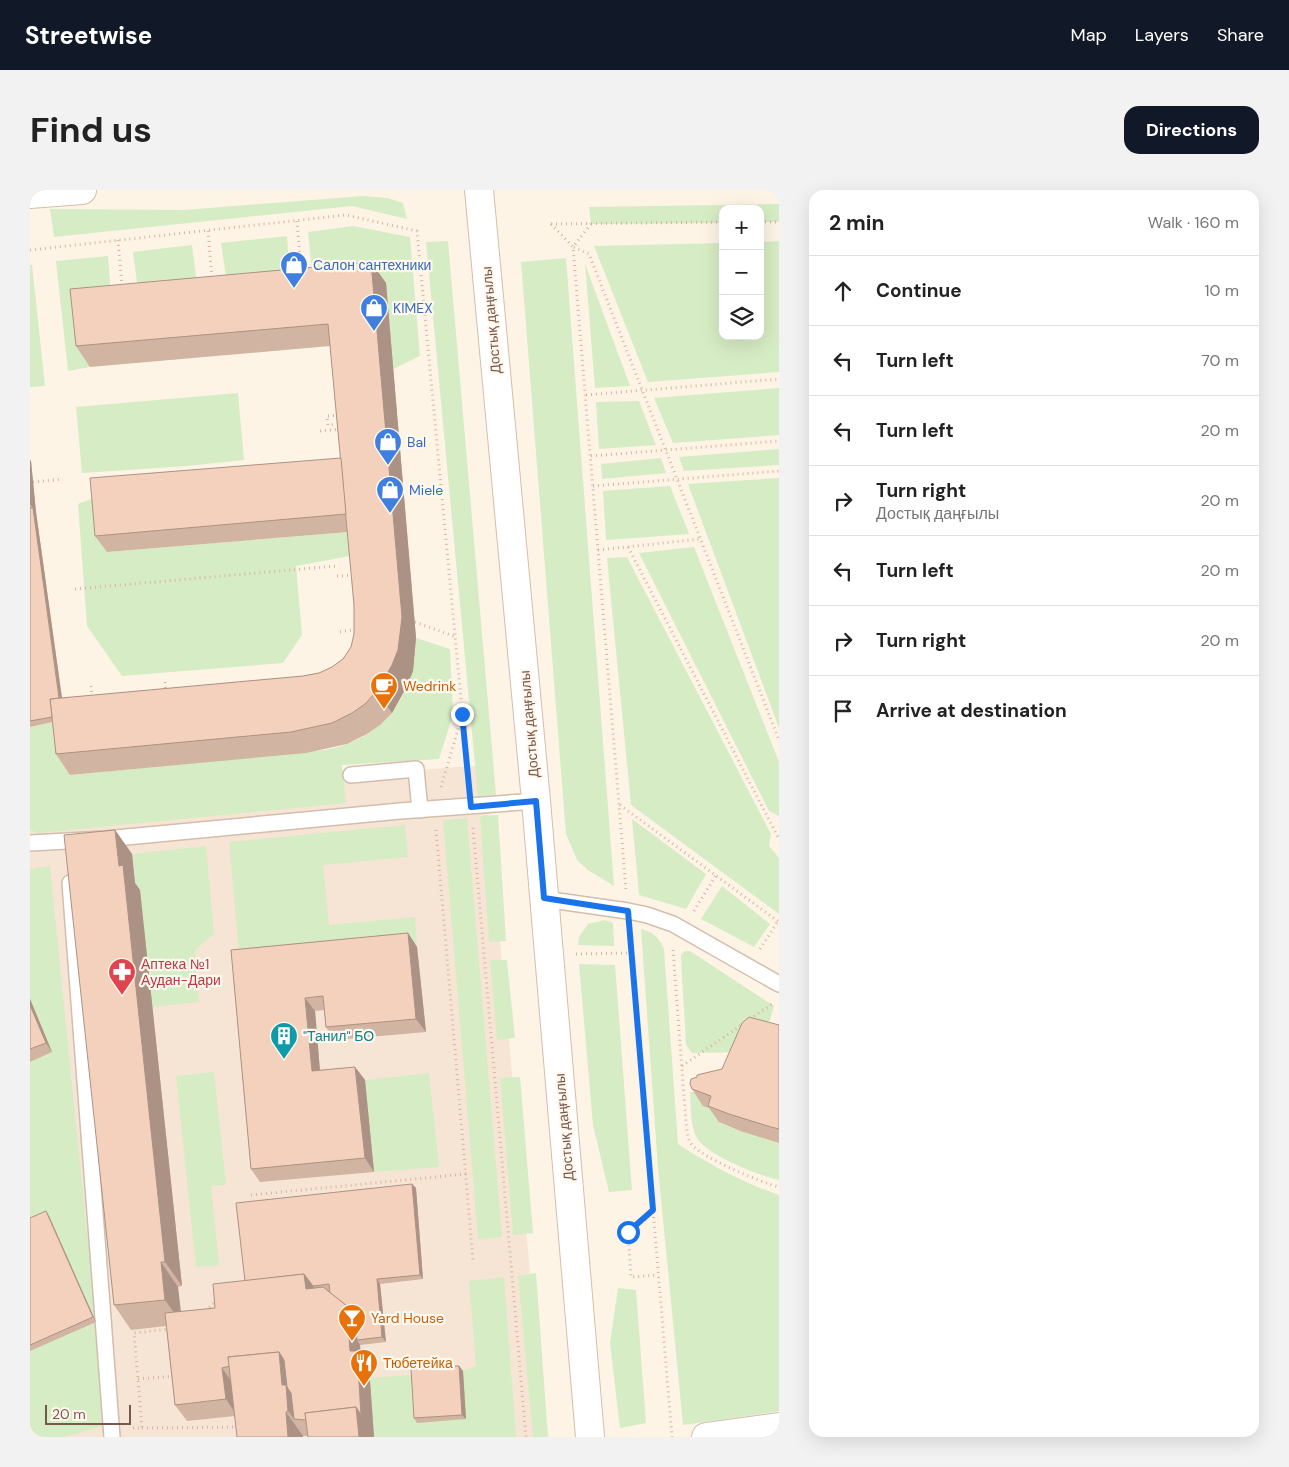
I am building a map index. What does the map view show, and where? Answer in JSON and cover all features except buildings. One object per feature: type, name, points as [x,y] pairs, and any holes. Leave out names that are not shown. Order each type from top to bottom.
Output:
[{"type":"main road","points":[[30,194],[82,190]]},
{"type":"main road","name":"Достық даңғылы","points":[[479,190],[536,801],[590,1437]]},
{"type":"main road","points":[[706,1437],[779,1427]]},
{"type":"lane","points":[[351,775],[416,770],[428,810]]},
{"type":"lane","points":[[30,843],[208,830],[536,801]]},
{"type":"lane","points":[[67,841],[112,1434]]},
{"type":"lane","points":[[544,898],[628,911],[673,924],[779,984]]},
{"type":"path","points":[[30,250],[346,215],[418,231],[456,637],[526,1437]]},
{"type":"path","points":[[297,221],[301,273]]},
{"type":"path","points":[[719,222],[550,224],[573,247],[588,254],[779,740]]},
{"type":"path","points":[[764,222],[779,222]]},
{"type":"path","points":[[591,224],[573,247],[672,1437]]},
{"type":"path","points":[[208,231],[212,279]]},
{"type":"path","points":[[118,240],[122,288]]},
{"type":"path","points":[[586,395],[779,379]]},
{"type":"path","points":[[344,415],[327,416],[328,425],[350,423]]},
{"type":"path","points":[[320,430],[341,430],[341,424]]},
{"type":"path","points":[[591,456],[779,441]]},
{"type":"path","points":[[593,486],[779,471]]},
{"type":"path","points":[[33,482],[63,479]]},
{"type":"path","points":[[598,550],[700,539]]},
{"type":"path","points":[[628,547],[779,839]]},
{"type":"path","points":[[75,589],[336,566]]},
{"type":"path","points":[[336,576],[356,575]]},
{"type":"path","points":[[415,622],[456,637]]},
{"type":"path","points":[[340,632],[360,628]]},
{"type":"path","points":[[165,682],[166,701]]},
{"type":"path","points":[[91,686],[92,702]]},
{"type":"path","points":[[462,714],[428,810],[466,1174],[473,1260]]},
{"type":"path","points":[[620,805],[779,921],[749,966]]},
{"type":"path","points":[[716,875],[673,949],[686,1123],[690,1143],[697,1150],[741,1172],[779,1187]]},
{"type":"path","points":[[576,954],[632,953]]},
{"type":"path","points":[[682,1066],[779,1000]]},
{"type":"path","points":[[251,1195],[466,1174]]},
{"type":"path","points":[[653,1210],[628,1232],[631,1277],[658,1276]]},
{"type":"path","points":[[204,1313],[222,1294]]},
{"type":"path","points":[[142,1428],[134,1333],[172,1328]]},
{"type":"path","points":[[138,1378],[182,1376]]},
{"type":"path","points":[[112,1434],[142,1428],[241,1427]]},
{"type":"shaded area","points":[[484,765],[545,1437],[30,1437],[30,799]]},
{"type":"green space","points":[[363,196],[388,198],[403,203],[407,219],[352,206],[54,237],[50,209],[184,210]]},
{"type":"green space","points":[[779,204],[779,222],[764,222],[764,205],[719,205],[719,223],[591,224],[589,207]]},
{"type":"green space","points":[[353,226],[410,237],[420,356],[393,369],[313,281],[308,232]]},
{"type":"green space","points":[[287,236],[291,291],[229,297],[221,243]]},
{"type":"green space","points":[[448,241],[496,795],[478,796],[426,242]]},
{"type":"green space","points":[[779,241],[779,372],[648,382],[594,246],[719,243],[719,340],[764,340],[764,242]]},
{"type":"green space","points":[[192,245],[199,300],[140,305],[133,252]]},
{"type":"green space","points":[[108,256],[112,308],[90,367],[68,371],[56,261]]},
{"type":"green space","points":[[566,258],[614,886],[588,870],[577,860],[566,834],[521,262]]},
{"type":"green space","points":[[585,264],[630,386],[595,388]]},
{"type":"green space","points":[[30,265],[32,265],[45,386],[30,387]]},
{"type":"green space","points":[[779,388],[779,435],[673,443],[654,398]]},
{"type":"green space","points":[[238,393],[244,460],[82,473],[76,407]]},
{"type":"green space","points":[[639,401],[656,445],[599,449],[596,402]]},
{"type":"green space","points":[[779,449],[779,465],[684,471],[679,457]]},
{"type":"green space","points":[[661,458],[666,473],[602,479],[601,464]]},
{"type":"green space","points":[[779,478],[779,728],[688,484]]},
{"type":"green space","points":[[670,486],[689,534],[606,540],[603,491]]},
{"type":"green space","points":[[102,495],[107,552],[360,531],[350,556],[296,566],[302,635],[283,663],[122,676],[87,626],[78,504]]},
{"type":"green space","points":[[694,547],[779,762],[779,816],[769,811],[639,553]]},
{"type":"green space","points":[[627,557],[771,834],[769,846],[779,858],[779,914],[631,805],[607,558]]},
{"type":"green space","points":[[416,638],[450,649],[453,715],[439,759],[342,765],[346,803],[38,833],[30,830],[30,727],[65,720],[71,775],[324,750],[347,744],[363,737],[389,716],[406,688],[411,672]]},
{"type":"green space","points":[[498,815],[506,941],[489,942],[480,816]]},
{"type":"green space","points":[[467,818],[502,1237],[478,1239],[443,820]]},
{"type":"green space","points":[[632,819],[706,874],[686,909],[639,895]]},
{"type":"green space","points":[[405,825],[408,857],[323,865],[329,925],[415,917],[417,947],[240,964],[229,842]]},
{"type":"green space","points":[[206,846],[214,934],[195,950],[199,1002],[152,1007],[140,890],[136,890],[132,854]]},
{"type":"green space","points":[[50,866],[96,1322],[102,1426],[65,1437],[30,1437],[30,1062],[52,1052],[30,999],[30,869]]},
{"type":"green space","points":[[722,886],[770,924],[754,947],[701,919]]},
{"type":"green space","points":[[605,920],[613,923],[614,946],[578,945],[579,937],[588,924]]},
{"type":"green space","points":[[641,929],[655,936],[664,949],[678,1144],[727,1172],[779,1195],[779,1411],[683,1425],[658,1168]]},
{"type":"green space","points":[[685,951],[690,951],[774,1006],[766,1034],[748,1052],[692,1053],[686,1045],[681,958]]},
{"type":"green space","points":[[490,960],[507,960],[515,1038],[497,1040]]},
{"type":"green space","points":[[579,964],[615,965],[632,1190],[609,1192],[593,1125]]},
{"type":"green space","points":[[214,1072],[226,1185],[211,1186],[219,1265],[196,1267],[176,1076]]},
{"type":"green space","points":[[429,1073],[439,1167],[374,1172],[365,1080]]},
{"type":"green space","points":[[520,1077],[533,1233],[513,1235],[500,1078]]},
{"type":"green space","points":[[690,1092],[709,1092],[701,1101],[702,1104],[723,1113],[720,1123],[779,1143],[779,1180],[734,1164],[702,1145],[693,1128]]},
{"type":"green space","points":[[536,1273],[548,1437],[533,1437],[518,1276]]},
{"type":"green space","points":[[504,1277],[516,1437],[374,1437],[369,1378],[463,1371],[476,1366],[469,1281]]},
{"type":"green space","points":[[618,1288],[636,1290],[646,1423],[620,1428],[610,1343]]},
{"type":"place","name":"Салон сантехники","points":[[294,289]]},
{"type":"place","name":"KIMEX","points":[[374,332]]},
{"type":"place","name":"Bal","points":[[388,466]]},
{"type":"place","name":"Miele","points":[[390,514]]},
{"type":"place","name":"Wedrink","points":[[384,710]]},
{"type":"place","name":"Аптека №1 Аудан-Дари","points":[[122,996]]},
{"type":"place","name":"\"Танил\" БО","points":[[284,1060]]},
{"type":"place","name":"Yard House","points":[[352,1342]]},
{"type":"place","name":"Тюбетейка","points":[[364,1387]]},
{"type":"route","points":[[462,714],[471,807],[536,801],[544,898],[628,911],[653,1210],[628,1232]]}]
